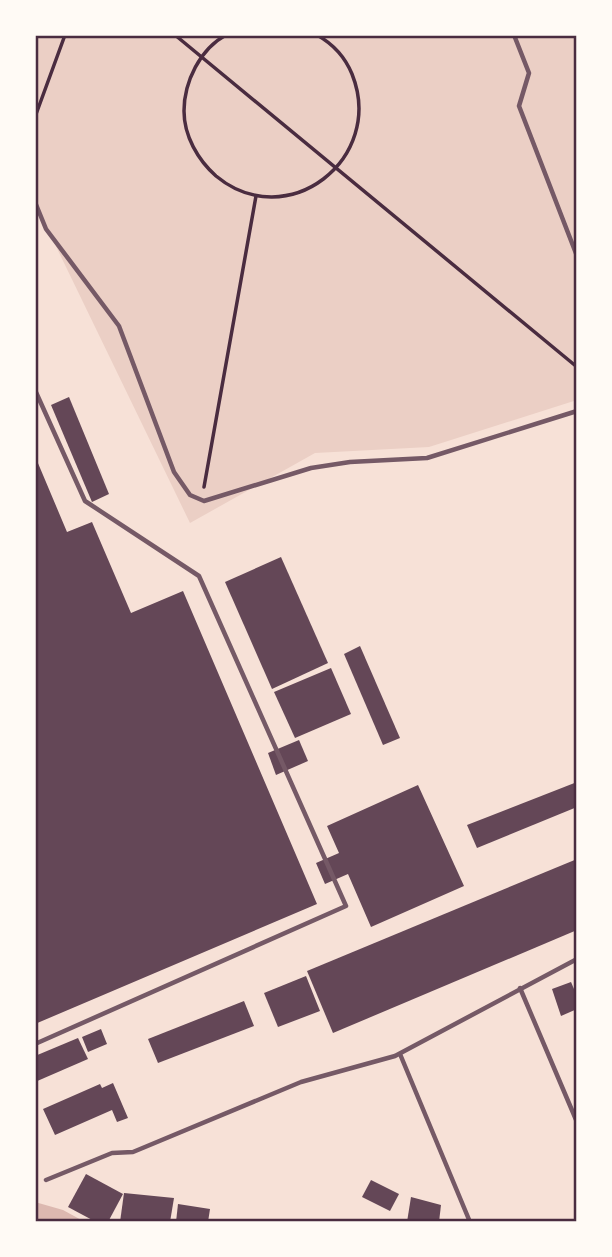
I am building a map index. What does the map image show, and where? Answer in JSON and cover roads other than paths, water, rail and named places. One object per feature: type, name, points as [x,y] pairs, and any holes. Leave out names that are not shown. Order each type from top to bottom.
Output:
[{"type":"lane","points":[[514,35],[529,73],[519,106],[577,256]]},
{"type":"lane","points":[[35,202],[46,229],[119,326],[174,472],[190,495],[204,501],[311,468],[350,462],[427,458],[577,411]]},
{"type":"lane","points":[[35,390],[85,501],[199,576],[346,906],[35,1044]]},
{"type":"lane","points":[[46,1180],[112,1153],[133,1152],[301,1082],[383,1061],[400,1054],[577,960]]},
{"type":"lane","points":[[520,988],[577,1122]]},
{"type":"lane","points":[[400,1054],[470,1222]]}]
